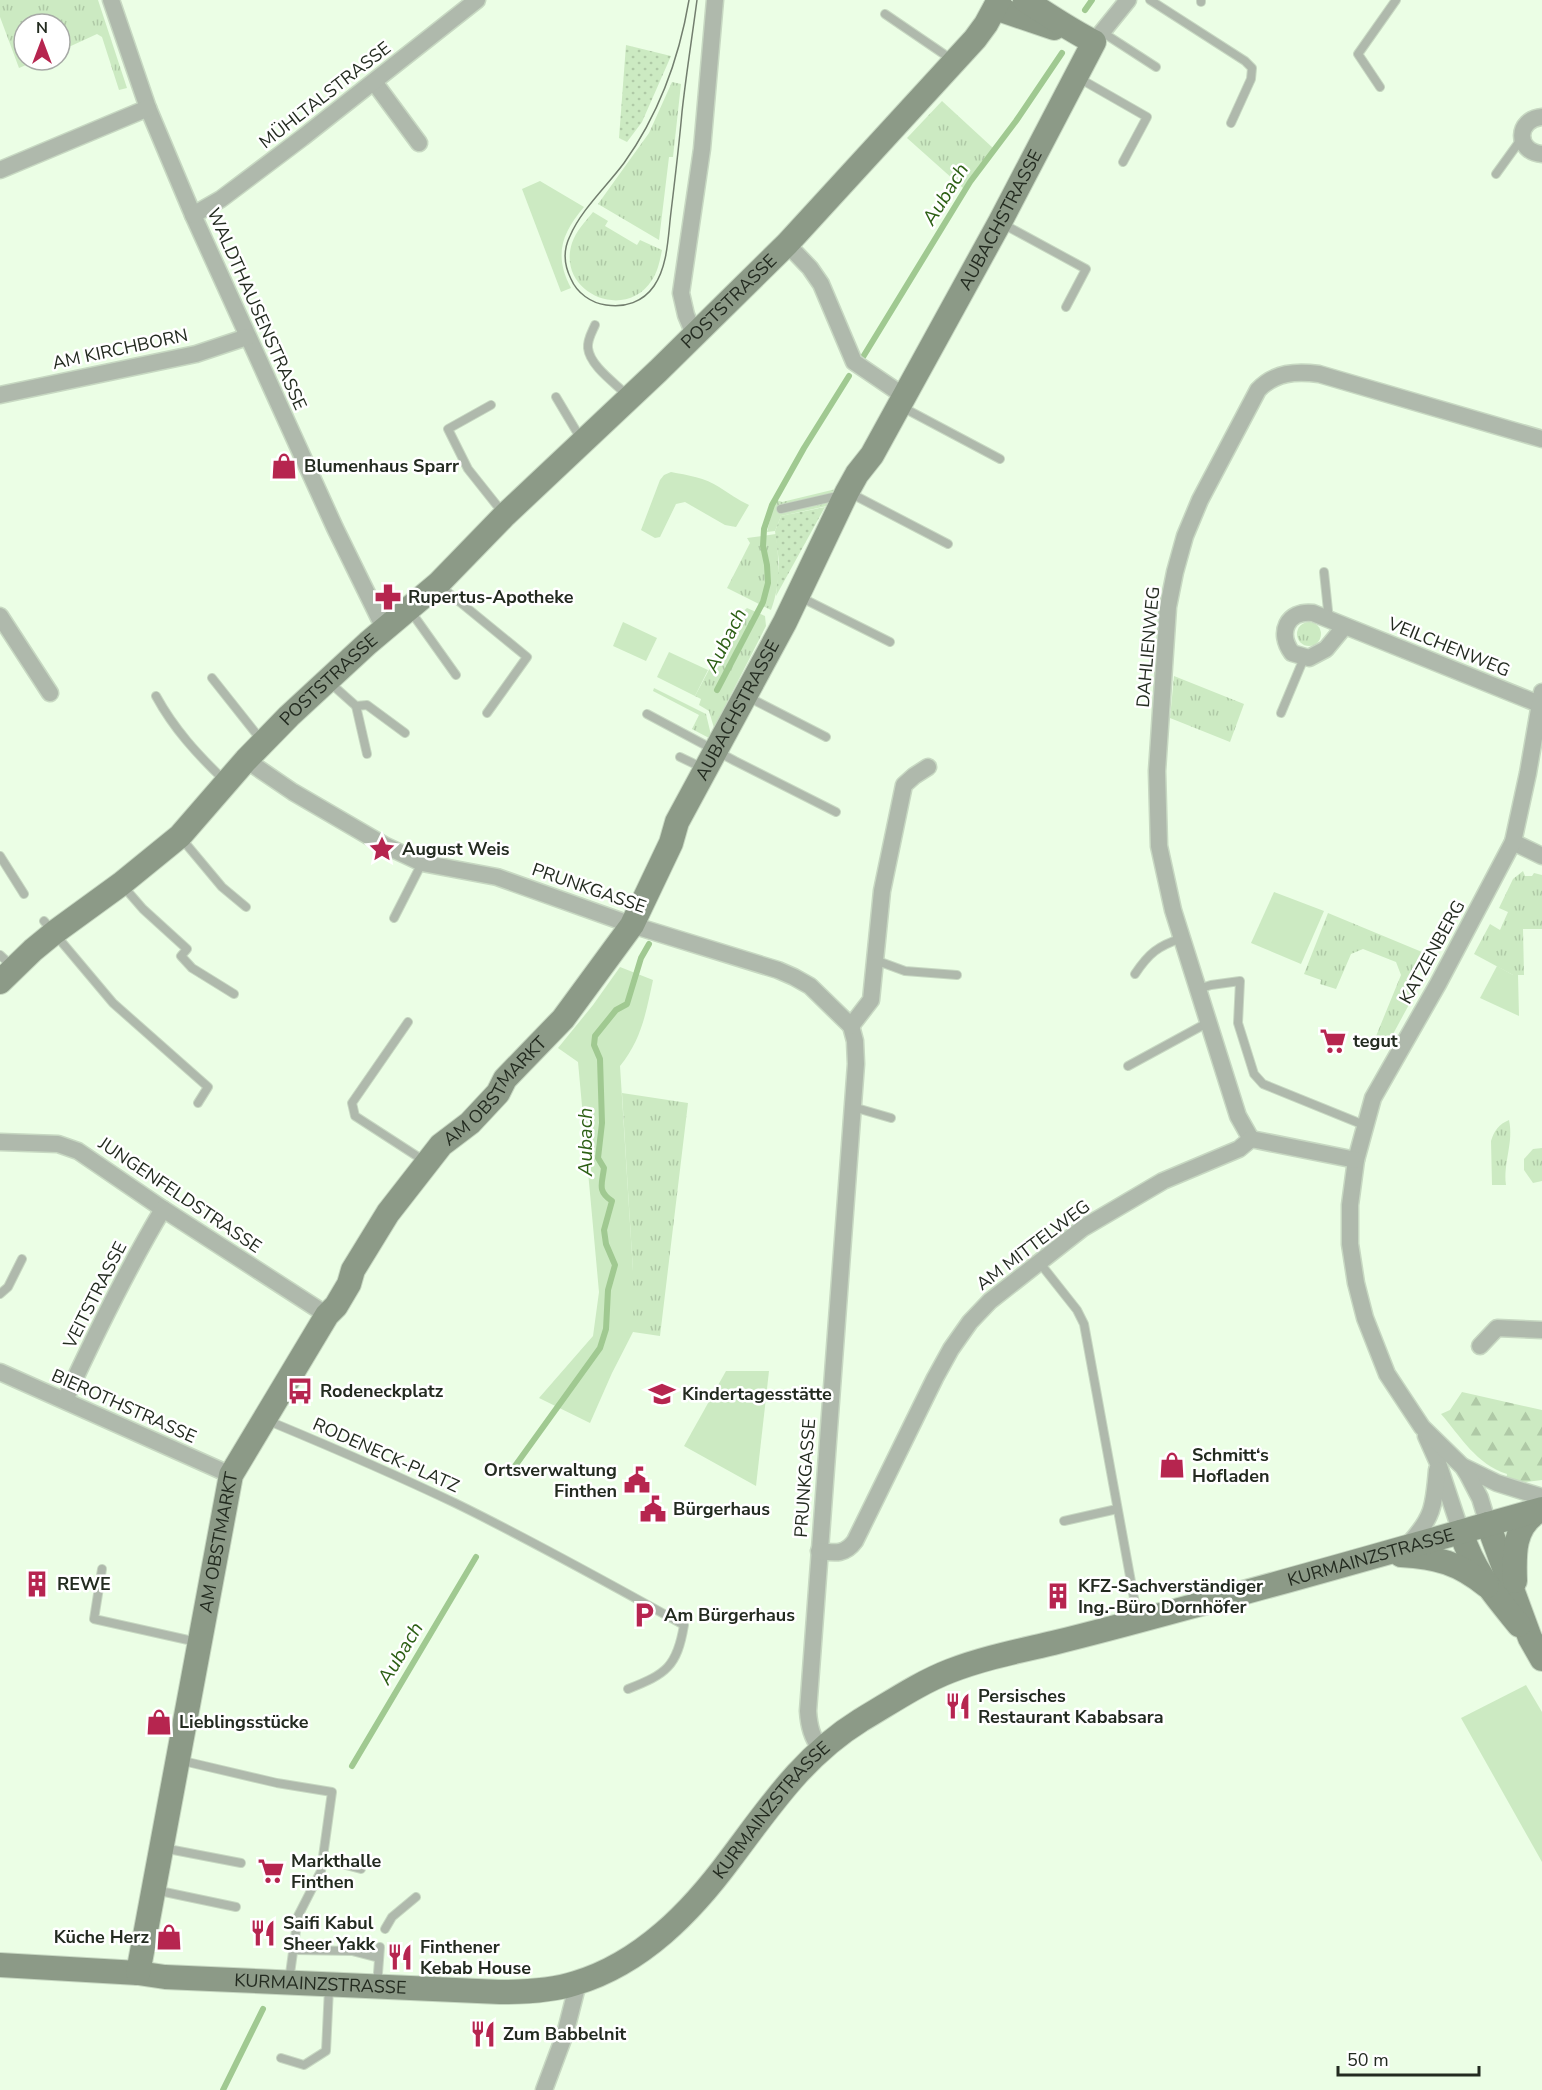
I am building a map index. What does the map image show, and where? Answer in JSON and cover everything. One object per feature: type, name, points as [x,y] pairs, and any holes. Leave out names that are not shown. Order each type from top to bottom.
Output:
[{"type":"main road","points":[[1025,0],[1069,30]]},
{"type":"main road","name":"POSTSTRASSE","points":[[4,968],[50,926],[121,884],[180,836],[246,760],[327,680],[384,628],[438,584],[505,515],[630,398],[787,244],[975,39],[997,4]]},
{"type":"main road","points":[[997,4],[1051,27],[1097,37]]},
{"type":"main road","name":"AUBACHSTRASSE","points":[[563,1019],[632,925],[671,843],[677,822],[785,622],[844,497],[857,474],[872,455],[1000,222],[1097,37]]},
{"type":"main road","name":"AM OBSTMARKT","points":[[138,1973],[231,1475],[327,1315],[345,1292],[353,1270],[388,1213],[441,1144],[470,1123],[498,1094],[505,1079],[563,1019]]},
{"type":"main road","points":[[1516,1598],[1514,1563],[1518,1535],[1532,1515],[1542,1509]]},
{"type":"main road","name":"KURMAINZSTRASSE","points":[[0,1965],[138,1973],[165,1977],[521,1992],[552,1989],[578,1983],[608,1970],[638,1952],[679,1919],[712,1882],[783,1788],[821,1750],[858,1722],[950,1671],[1542,1509]]},
{"type":"main road","points":[[1488,1524],[1536,1649]]},
{"type":"main road","points":[[1461,1532],[1470,1558],[1487,1586],[1536,1649]]},
{"type":"main road","points":[[1360,1560],[1397,1555],[1431,1557],[1461,1567],[1487,1586]]},
{"type":"street","name":"WALDTHAUSENSTRASSE","points":[[111,0],[148,108],[193,214],[335,528],[384,628]]},
{"type":"street","name":"MÜHLTALSTRASSE","points":[[193,214],[221,199],[477,0]]},
{"type":"street","points":[[694,334],[681,294],[702,149],[715,0]]},
{"type":"street","points":[[1097,37],[1128,0]]},
{"type":"street","points":[[374,82],[418,143]]},
{"type":"street","points":[[0,170],[148,108]]},
{"type":"street","points":[[1539,155],[1524,144],[1522,138],[1524,126],[1528,121],[1542,117]]},
{"type":"street","points":[[787,244],[810,268],[821,284],[854,362],[901,401]]},
{"type":"street","name":"AM KIRCHBORN","points":[[0,395],[196,354],[247,337]]},
{"type":"street","name":"DAHLIENWEG","points":[[1251,1138],[1238,1116],[1207,1023],[1173,910],[1159,846],[1157,771],[1168,607],[1185,536],[1200,500],[1258,390],[1266,382],[1288,373],[1319,374],[1542,439]]},
{"type":"street","name":"VEILCHENWEG","points":[[1304,658],[1292,653],[1285,635],[1288,622],[1294,616],[1308,612],[1541,698]]},
{"type":"street","points":[[0,616],[50,693]]},
{"type":"street","points":[[1304,658],[1315,656],[1326,649],[1337,623]]},
{"type":"street","name":"KATZENBERG","points":[[1461,1532],[1438,1463],[1422,1427],[1387,1374],[1362,1306],[1350,1244],[1350,1205],[1356,1160],[1373,1098],[1438,984],[1513,842],[1541,698]]},
{"type":"street","name":"PRUNKGASSE","points":[[246,760],[293,792],[384,846],[422,863],[497,877],[632,925],[794,977],[810,986],[850,1026],[855,1041],[856,1064],[808,1711],[808,1727],[821,1750]]},
{"type":"street","points":[[850,1026],[870,1000],[882,891],[904,785],[928,767]]},
{"type":"street","points":[[1513,842],[1542,856]]},
{"type":"street","points":[[1251,1138],[1356,1160]]},
{"type":"street","name":"AM MITTELWEG","points":[[819,1551],[841,1553],[851,1547],[934,1378],[970,1322],[990,1301],[1083,1228],[1163,1181],[1239,1149],[1251,1138]]},
{"type":"street","name":"JUNGENFELDSTRASSE","points":[[0,1142],[58,1144],[78,1151],[327,1315]]},
{"type":"street","name":"VEITSTRASSE","points":[[65,1400],[90,1342],[163,1209]]},
{"type":"street","points":[[1480,1346],[1497,1328],[1542,1329]]},
{"type":"street","name":"BIEROTHSTRASSE","points":[[0,1371],[231,1475]]},
{"type":"street","name":"KATZENBERG","points":[[1422,1427],[1463,1467],[1474,1485],[1488,1524]]},
{"type":"street","name":"KATZENBERG","points":[[1406,1547],[1419,1533],[1432,1511],[1438,1463]]},
{"type":"street","name":"KATZENBERG","points":[[1463,1467],[1497,1483],[1542,1497]]},
{"type":"street","points":[[544,2090],[566,2034],[578,1983]]},
{"type":"lane","points":[[1150,0],[1245,61],[1252,68],[1251,79],[1232,123]]},
{"type":"lane","points":[[1380,87],[1358,54],[1395,0]]},
{"type":"lane","points":[[885,14],[954,61]]},
{"type":"lane","points":[[1097,37],[1156,67]]},
{"type":"lane","points":[[1076,77],[1147,117],[1123,162]]},
{"type":"lane","points":[[1496,174],[1522,138]]},
{"type":"lane","points":[[1000,222],[1086,269],[1066,307]]},
{"type":"lane","points":[[595,325],[588,339],[587,346],[590,355],[598,367],[630,398]]},
{"type":"lane","points":[[556,398],[583,442]]},
{"type":"lane","points":[[901,401],[1000,459]]},
{"type":"lane","points":[[491,405],[448,429],[468,470],[505,515]]},
{"type":"lane","points":[[781,509],[833,497],[844,497],[948,544]]},
{"type":"lane","points":[[1324,572],[1337,623]]},
{"type":"lane","points":[[438,584],[527,657],[487,713]]},
{"type":"lane","points":[[797,596],[890,642]]},
{"type":"lane","points":[[409,609],[456,675]]},
{"type":"lane","points":[[1281,713],[1304,658]]},
{"type":"lane","points":[[212,678],[263,743]]},
{"type":"lane","points":[[327,680],[356,706],[367,754]]},
{"type":"lane","points":[[156,696],[169,720],[193,749],[227,782]]},
{"type":"lane","points":[[746,696],[826,737]]},
{"type":"lane","points":[[356,706],[368,705],[405,733]]},
{"type":"lane","points":[[647,714],[711,760],[836,812]]},
{"type":"lane","points":[[680,757],[711,760]]},
{"type":"lane","points":[[180,836],[222,887],[246,907]]},
{"type":"lane","points":[[0,855],[24,894]]},
{"type":"lane","points":[[394,918],[422,863]]},
{"type":"lane","points":[[121,884],[142,909],[187,950],[181,956],[192,968],[234,994]]},
{"type":"lane","points":[[50,926],[113,1003],[208,1087],[198,1103]]},
{"type":"lane","points":[[1135,975],[1153,951],[1166,943],[1182,938]]},
{"type":"lane","points":[[875,960],[905,971],[957,975]]},
{"type":"lane","points":[[1198,989],[1240,981],[1238,1023],[1250,1065],[1258,1079],[1263,1084],[1364,1125]]},
{"type":"lane","points":[[408,1022],[352,1103],[354,1116],[427,1162]]},
{"type":"lane","points":[[1128,1066],[1207,1023]]},
{"type":"lane","points":[[853,1107],[891,1118]]},
{"type":"lane","points":[[0,1294],[9,1287],[22,1259]]},
{"type":"lane","points":[[1039,1262],[1077,1310],[1084,1324],[1138,1620]]},
{"type":"lane","name":"RODENECK-PLATZ","points":[[266,1417],[276,1424],[377,1466],[456,1503],[534,1542],[684,1625],[680,1647],[667,1669],[654,1678],[628,1689]]},
{"type":"lane","points":[[1064,1521],[1117,1509]]},
{"type":"lane","points":[[102,1569],[94,1619],[201,1643]]},
{"type":"lane","points":[[178,1760],[277,1783],[332,1792],[321,1871],[298,1916],[289,1982]]},
{"type":"lane","points":[[162,1848],[241,1863]]},
{"type":"lane","points":[[323,1859],[361,1869]]},
{"type":"lane","points":[[154,1890],[236,1907]]},
{"type":"lane","points":[[385,1929],[392,1917],[416,1897]]},
{"type":"lane","points":[[377,1986],[380,1947]]},
{"type":"lane","points":[[294,1950],[352,1951],[379,1958]]},
{"type":"lane","points":[[281,2058],[304,2065],[326,2051],[329,1984]]},
{"type":"green space","points":[[0,0],[98,0],[127,88],[119,90],[102,37],[97,34],[72,45],[72,12],[12,12],[12,49],[0,17]]},
{"type":"green space","points":[[626,45],[671,56],[642,122],[627,142],[619,138]]},
{"type":"green space","points":[[672,82],[681,84],[673,157],[669,157],[659,240],[598,204],[649,133]]},
{"type":"green space","points":[[942,101],[993,148],[963,188],[907,138]]},
{"type":"green space","points":[[540,181],[584,207],[570,227],[562,246],[563,266],[571,288],[561,292],[522,189]]},
{"type":"green space","points":[[593,212],[608,221],[605,226],[637,245],[640,240],[662,250],[654,277],[640,293],[626,299],[611,300],[596,296],[583,288],[574,276],[570,260],[572,243]]},
{"type":"green space","points":[[671,472],[708,481],[749,505],[736,527],[725,525],[685,502],[676,504],[660,537],[655,538],[641,530],[660,480]]},
{"type":"green space","points":[[836,489],[827,506],[781,516],[775,531],[767,532],[777,500],[782,502]]},
{"type":"green space","points":[[825,507],[776,596],[779,562],[775,531],[781,516]]},
{"type":"green space","points":[[776,534],[778,582],[771,610],[727,588],[750,543],[747,538]]},
{"type":"green space","points":[[747,608],[765,616],[766,626],[714,728],[709,711],[699,705],[701,699],[695,696],[737,617]]},
{"type":"green space","points":[[623,622],[657,638],[646,661],[613,646]]},
{"type":"green space","points":[[1304,622],[1314,622],[1321,629],[1321,639],[1314,646],[1304,646],[1297,639],[1297,629]]},
{"type":"green space","points":[[669,652],[708,670],[695,696],[657,677]]},
{"type":"green space","points":[[1174,676],[1244,704],[1230,742],[1170,718]]},
{"type":"green space","points":[[654,688],[706,714],[711,735],[709,738],[692,729],[699,715],[653,691]]},
{"type":"green space","points":[[1523,871],[1525,876],[1532,876],[1534,873],[1542,875],[1542,929],[1523,929],[1524,975],[1513,975],[1474,954],[1490,924],[1500,930],[1508,912],[1499,908],[1513,879]]},
{"type":"green space","points":[[1274,892],[1324,911],[1301,964],[1251,943]]},
{"type":"green space","points":[[1328,913],[1422,952],[1413,969],[1416,971],[1409,983],[1418,988],[1386,1047],[1372,1046],[1401,975],[1396,962],[1363,949],[1351,954],[1336,989],[1320,984],[1321,980],[1304,974]]},
{"type":"green space","points":[[1497,966],[1513,975],[1518,975],[1519,1016],[1480,998]]},
{"type":"green space","points":[[620,967],[653,980],[638,1035],[620,1066],[633,1271],[633,1332],[590,1423],[539,1398],[593,1336],[599,1292],[578,1062],[558,1048]]},
{"type":"green space","points":[[622,1093],[688,1103],[660,1336],[633,1332],[633,1271]]},
{"type":"green space","points":[[1509,1120],[1506,1185],[1492,1185],[1491,1141],[1497,1128]]},
{"type":"green space","points":[[1542,1148],[1542,1181],[1533,1183],[1524,1170],[1524,1159],[1533,1149]]},
{"type":"green space","points":[[726,1371],[769,1371],[756,1486],[684,1446]]},
{"type":"green space","points":[[1462,1392],[1542,1410],[1542,1480],[1526,1482],[1506,1480],[1507,1474],[1486,1464],[1470,1449],[1441,1414],[1450,1410]]},
{"type":"green space","points":[[1526,1685],[1542,1712],[1542,1862],[1461,1718]]},
{"type":"waterway","name":"Aubach","points":[[1085,10],[1092,0]]},
{"type":"waterway","name":"Aubach","points":[[863,357],[970,182],[1016,121],[1062,53]]},
{"type":"waterway","name":"Aubach","points":[[717,690],[763,602],[768,583],[763,546],[764,529],[772,505],[849,376]]},
{"type":"waterway","name":"Aubach","points":[[515,1466],[600,1348],[606,1329],[608,1290],[615,1265],[606,1244],[604,1230],[612,1201],[602,1190],[604,1168],[598,1158],[602,1123],[600,1059],[594,1045],[595,1036],[616,1010],[627,1004],[641,958],[649,944]]},
{"type":"waterway","name":"Aubach","points":[[352,1766],[476,1557]]},
{"type":"waterway","name":"Aubach","points":[[223,2090],[263,2009]]},
{"type":"tram line","points":[[689,0],[673,65],[648,125],[624,163],[581,217],[568,241],[565,252],[566,263],[574,284],[585,296],[600,304],[627,305],[645,296],[659,278],[665,260],[697,0]]},
{"type":"place","name":"Blumenhaus Sparr","points":[[284,466]]},
{"type":"place","name":"Rupertus-Apotheke","points":[[388,597]]},
{"type":"place","name":"August Weis","points":[[382,849]]},
{"type":"place","name":"tegut","points":[[1333,1041]]},
{"type":"place","name":"Rodeneckplatz","points":[[300,1391]]},
{"type":"place","name":"Kindertagesstätte","points":[[662,1394]]},
{"type":"place","name":"Schmitt‘s Hofladen","points":[[1172,1465]]},
{"type":"place","name":"Ortsverwaltung Finthen","points":[[637,1480]]},
{"type":"place","name":"Bürgerhaus","points":[[653,1509]]},
{"type":"place","name":"REWE","points":[[37,1584]]},
{"type":"place","name":"KFZ-Sachverständiger Ing.-Büro Dornhöfer","points":[[1058,1596]]},
{"type":"place","name":"Am Bürgerhaus","points":[[644,1615]]},
{"type":"place","name":"Persisches Restaurant Kababsara","points":[[958,1706]]},
{"type":"place","name":"Lieblingsstücke","points":[[159,1722]]},
{"type":"place","name":"Markthalle Finthen","points":[[271,1871]]},
{"type":"place","name":"Saifi Kabul Sheer Yakk","points":[[263,1933]]},
{"type":"place","name":"Küche Herz","points":[[169,1937]]},
{"type":"place","name":"Finthener Kebab House","points":[[400,1957]]},
{"type":"place","name":"Zum Babbelnit","points":[[483,2034]]}]
